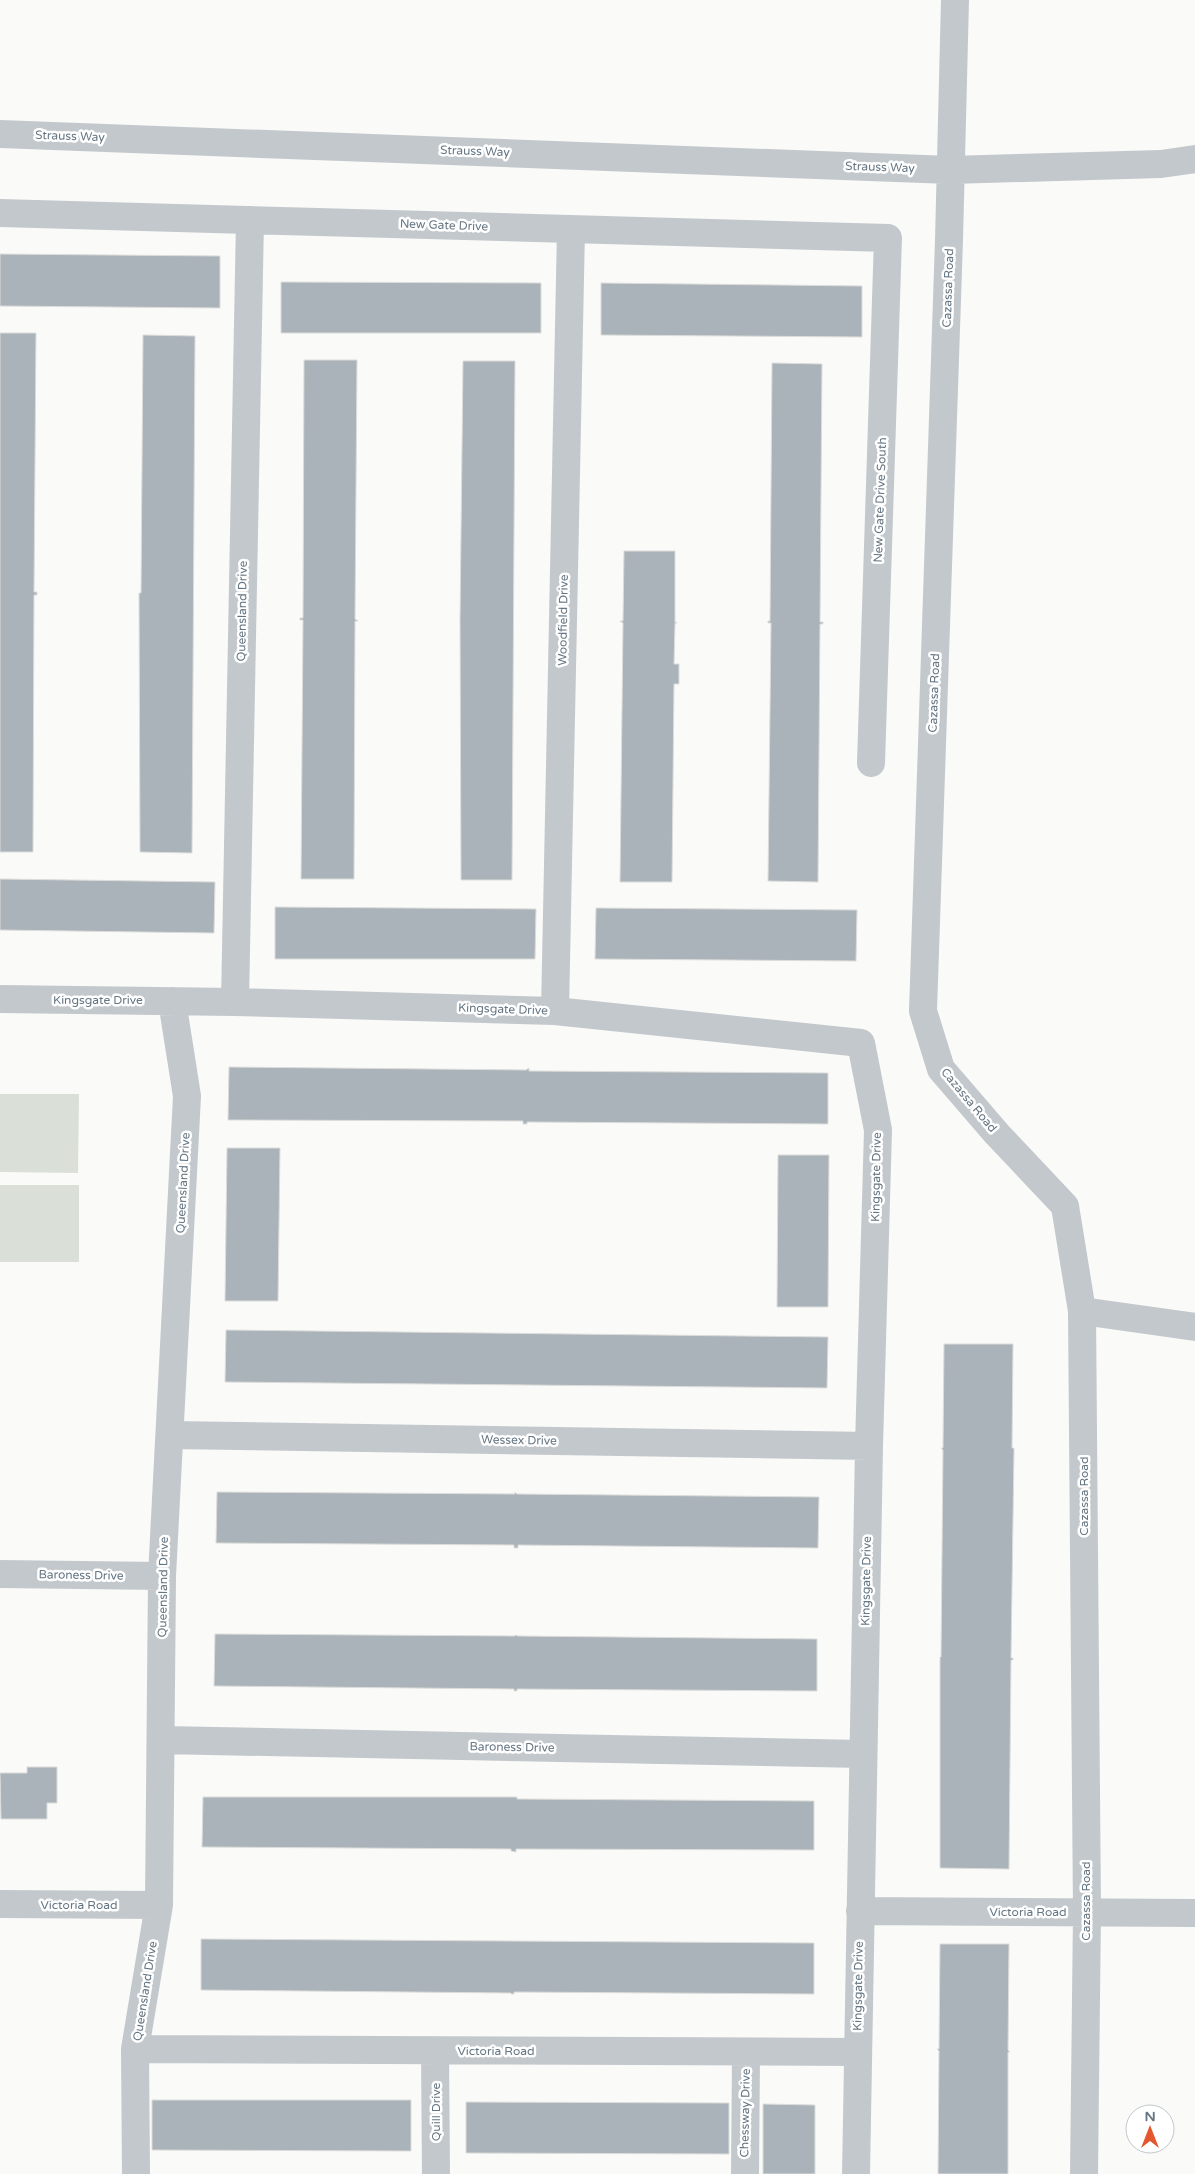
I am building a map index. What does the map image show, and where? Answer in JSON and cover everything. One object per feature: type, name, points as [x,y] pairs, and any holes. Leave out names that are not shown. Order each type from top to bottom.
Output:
[{"type":"street","name":"Cazassa Road","points":[[955,0],[949,240],[922,1011],[941,1069],[997,1134],[1065,1206],[1082,1311],[1086,1912],[1084,2174]]},
{"type":"street","name":"Strauss Way","points":[[0,134],[950,170],[1161,164],[1195,159]]},
{"type":"street","name":"New Gate Drive","points":[[0,213],[888,238]]},
{"type":"street","name":"Queensland Drive","points":[[235,1002],[250,220]]},
{"type":"street","name":"Woodfield Drive","points":[[555,1011],[571,229]]},
{"type":"street","name":"New Gate Drive South","points":[[871,763],[888,238]]},
{"type":"street","name":"Kingsgate Drive","points":[[0,1000],[235,1002],[555,1011],[861,1043],[878,1130],[868,1446],[856,2174]]},
{"type":"street","name":"Queensland Drive","points":[[136,2174],[136,2049],[159,1905],[162,1576],[187,1096],[172,1001]]},
{"type":"street","points":[[1082,1311],[1195,1327]]},
{"type":"street","name":"Wessex Drive","points":[[170,1435],[868,1446]]},
{"type":"street","name":"Baroness Drive","points":[[0,1574],[162,1576]]},
{"type":"street","name":"Baroness Drive","points":[[162,1740],[862,1754]]},
{"type":"street","name":"Victoria Road","points":[[0,1904],[159,1905]]},
{"type":"street","name":"Victoria Road","points":[[860,1911],[1195,1913]]},
{"type":"street","name":"Victoria Road","points":[[136,2049],[857,2052]]},
{"type":"street","name":"Quill Drive","points":[[435,2051],[436,2174]]},
{"type":"street","name":"Chessway Drive","points":[[745,2174],[746,2053]]},
{"type":"shaded area","points":[[0,1094],[79,1094],[78,1173],[0,1172]]},
{"type":"shaded area","points":[[0,1185],[79,1185],[79,1262],[0,1262]]},
{"type":"building","points":[[0,254],[220,256],[220,308],[0,306]]},
{"type":"building","points":[[281,282],[541,283],[541,333],[281,333]]},
{"type":"building","points":[[601,283],[862,286],[862,337],[601,335]]},
{"type":"building","points":[[0,333],[36,333],[34,592],[37,592],[37,595],[34,595],[33,852],[0,852]]},
{"type":"building","points":[[143,335],[195,336],[192,853],[140,852],[139,593],[141,593]]},
{"type":"building","points":[[304,360],[357,360],[355,619],[358,621],[355,621],[354,879],[301,879],[303,620],[300,620],[300,618],[303,618]]},
{"type":"building","points":[[463,361],[515,361],[512,880],[461,880],[460,620]]},
{"type":"building","points":[[772,363],[822,364],[820,622],[823,622],[823,624],[820,624],[818,882],[768,881],[771,623],[768,623],[768,621],[770,621]]},
{"type":"building","points":[[624,551],[675,551],[675,622],[677,623],[675,623],[674,664],[679,664],[679,684],[674,684],[672,882],[620,882],[623,623],[620,621],[623,621]]},
{"type":"building","points":[[0,879],[215,882],[214,933],[0,930]]},
{"type":"building","points":[[275,907],[536,909],[535,959],[275,959]]},
{"type":"building","points":[[596,908],[857,910],[856,961],[595,959]]},
{"type":"building","points":[[229,1067],[526,1070],[529,1068],[529,1071],[828,1073],[828,1124],[527,1122],[527,1124],[523,1124],[523,1121],[228,1120]]},
{"type":"building","points":[[227,1148],[280,1148],[278,1301],[225,1301]]},
{"type":"building","points":[[778,1155],[829,1155],[828,1307],[777,1307]]},
{"type":"building","points":[[226,1330],[828,1337],[827,1388],[225,1382]]},
{"type":"building","points":[[944,1344],[1013,1344],[1012,1448],[1014,1448],[1014,1451],[1011,1658],[1013,1660],[1011,1660],[1009,1869],[940,1868],[940,1657],[943,1450],[941,1448],[943,1448]]},
{"type":"building","points":[[217,1492],[515,1494],[515,1492],[517,1494],[819,1497],[818,1548],[518,1545],[518,1548],[514,1548],[514,1545],[216,1543]]},
{"type":"building","points":[[215,1634],[517,1635],[817,1639],[817,1691],[517,1689],[517,1691],[514,1691],[514,1689],[214,1686]]},
{"type":"building","points":[[27,1767],[57,1767],[57,1803],[47,1803],[47,1819],[1,1819],[0,1773],[27,1773]]},
{"type":"building","points":[[203,1797],[517,1797],[517,1799],[814,1801],[814,1850],[516,1849],[516,1852],[511,1851],[511,1849],[202,1847]]},
{"type":"building","points":[[201,1939],[814,1943],[814,1994],[514,1992],[514,1994],[511,1994],[201,1990]]},
{"type":"building","points":[[940,1944],[1009,1944],[1008,2174],[938,2174],[939,2051],[937,2049],[939,2049]]},
{"type":"building","points":[[152,2100],[411,2100],[411,2151],[152,2150]]},
{"type":"building","points":[[466,2102],[729,2103],[729,2154],[466,2153]]},
{"type":"building","points":[[763,2104],[815,2105],[815,2174],[763,2174]]}]
